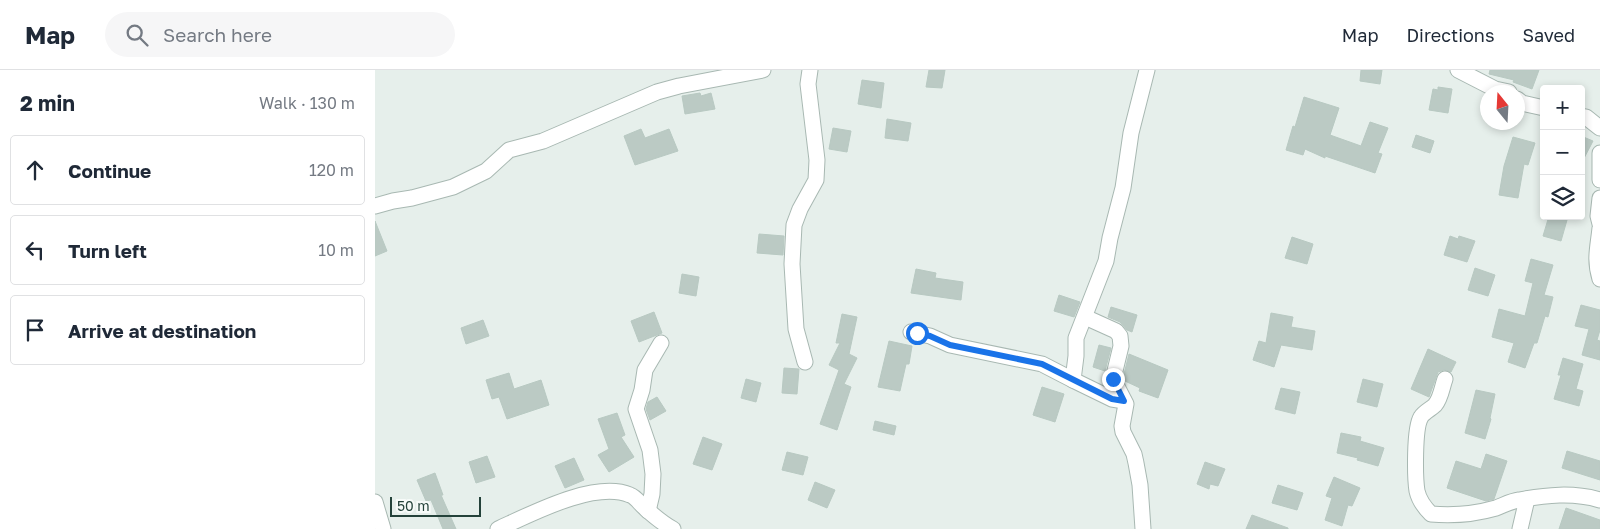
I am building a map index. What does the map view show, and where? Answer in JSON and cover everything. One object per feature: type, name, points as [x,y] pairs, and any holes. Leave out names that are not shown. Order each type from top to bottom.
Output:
[{"type":"street","points":[[375,206],[453,187],[486,171],[509,150],[543,141],[657,92],[707,75],[763,70]]},
{"type":"street","points":[[805,362],[796,330],[793,264],[794,225],[800,209],[817,180],[817,160],[808,84],[810,70]]},
{"type":"street","points":[[1073,380],[1076,338],[1106,261],[1123,188],[1131,133],[1147,70]]},
{"type":"street","points":[[1458,70],[1487,85]]},
{"type":"street","points":[[1525,104],[1540,107]]},
{"type":"street","points":[[1585,117],[1600,128]]},
{"type":"street","points":[[1600,154],[1600,180]]},
{"type":"street","points":[[1600,198],[1598,216],[1600,224]]},
{"type":"street","points":[[1600,228],[1595,251],[1596,266],[1600,279]]},
{"type":"street","points":[[1085,317],[1116,331],[1120,336],[1121,346],[1113,379],[1126,404],[1122,426],[1136,463],[1140,485],[1143,529]]},
{"type":"street","points":[[911,332],[930,336],[950,345],[1042,364],[1112,399],[1124,401]]},
{"type":"street","points":[[648,511],[652,494],[653,474],[651,450],[636,409],[642,390],[645,370],[661,343]]},
{"type":"street","points":[[1445,379],[1439,399],[1421,417],[1418,425],[1415,462],[1417,492],[1423,505],[1431,514],[1446,516],[1473,513],[1497,508],[1517,500],[1550,495],[1600,500]]},
{"type":"street","points":[[498,529],[534,511],[606,490],[631,495],[670,528]]},
{"type":"street","points":[[1520,529],[1527,499]]},
{"type":"street","points":[[375,502],[383,529]]},
{"type":"building","points":[[929,70],[945,70],[942,88],[926,87]]},
{"type":"building","points":[[1361,70],[1382,70],[1380,84],[1360,81]]},
{"type":"building","points":[[1490,70],[1539,70],[1532,89],[1513,82],[1514,80],[1489,74]]},
{"type":"building","points":[[862,80],[884,83],[881,108],[858,104]]},
{"type":"building","points":[[1438,87],[1452,89],[1448,113],[1429,110],[1433,89],[1438,90]]},
{"type":"building","points":[[700,93],[701,96],[711,93],[715,109],[685,114],[682,96]]},
{"type":"building","points":[[1304,97],[1339,108],[1330,135],[1361,146],[1370,122],[1388,128],[1378,153],[1382,154],[1375,173],[1325,156],[1325,158],[1305,149],[1303,155],[1286,150]]},
{"type":"building","points":[[887,119],[911,123],[908,141],[885,138]]},
{"type":"building","points":[[833,128],[851,131],[847,152],[829,149]]},
{"type":"building","points":[[641,129],[645,138],[669,129],[678,151],[635,165],[624,136]]},
{"type":"building","points":[[1416,135],[1434,141],[1430,153],[1412,147]]},
{"type":"building","points":[[1513,137],[1535,143],[1528,165],[1524,164],[1518,198],[1499,195],[1504,166]]},
{"type":"building","points":[[1585,138],[1593,141],[1585,156]]},
{"type":"building","points":[[1548,220],[1567,220],[1561,241],[1543,236]]},
{"type":"building","points":[[375,221],[387,251],[375,256]]},
{"type":"building","points":[[759,234],[784,236],[783,255],[757,253]]},
{"type":"building","points":[[1450,236],[1458,239],[1459,236],[1475,241],[1467,262],[1444,255]]},
{"type":"building","points":[[1292,237],[1313,244],[1307,264],[1285,258]]},
{"type":"building","points":[[1531,259],[1553,265],[1544,295],[1553,297],[1548,317],[1545,316],[1537,343],[1534,343],[1525,368],[1508,362],[1514,343],[1492,337],[1499,309],[1525,316],[1533,283],[1525,281]]},
{"type":"building","points":[[1475,268],[1495,275],[1488,296],[1468,290]]},
{"type":"building","points":[[916,269],[936,273],[935,278],[963,282],[961,300],[911,293]]},
{"type":"building","points":[[682,274],[699,277],[696,296],[679,293]]},
{"type":"building","points":[[1059,295],[1080,302],[1074,317],[1054,311]]},
{"type":"building","points":[[1581,305],[1600,310],[1600,330],[1597,340],[1600,341],[1600,360],[1582,355],[1589,329],[1575,326]]},
{"type":"building","points":[[1111,307],[1137,315],[1132,332],[1127,330],[1120,322],[1108,317]]},
{"type":"building","points":[[654,312],[662,333],[639,342],[631,321]]},
{"type":"building","points":[[1271,313],[1293,317],[1291,327],[1315,331],[1312,350],[1281,345],[1274,367],[1253,360],[1259,341],[1266,343]]},
{"type":"building","points":[[842,314],[857,317],[849,354],[857,358],[844,384],[851,387],[837,430],[820,424],[839,370],[829,365],[840,343],[836,343]]},
{"type":"building","points":[[483,320],[489,336],[466,344],[461,328]]},
{"type":"building","points":[[889,341],[912,346],[909,364],[906,364],[900,391],[878,387]]},
{"type":"building","points":[[1099,345],[1111,348],[1105,371],[1093,367]]},
{"type":"building","points":[[1428,349],[1456,362],[1451,372],[1444,370],[1438,372],[1429,397],[1411,389]]},
{"type":"building","points":[[1129,354],[1168,370],[1158,398],[1139,391],[1140,388],[1125,381],[1123,378]]},
{"type":"building","points":[[1563,358],[1583,364],[1576,389],[1583,391],[1579,406],[1554,399],[1561,375],[1558,375]]},
{"type":"building","points":[[784,368],[799,369],[797,394],[782,393]]},
{"type":"building","points":[[509,373],[514,389],[541,380],[549,405],[507,419],[499,397],[492,399],[486,380]]},
{"type":"building","points":[[746,379],[761,383],[756,402],[741,398]]},
{"type":"building","points":[[1363,379],[1383,384],[1377,407],[1357,402]]},
{"type":"building","points":[[1042,387],[1064,394],[1055,422],[1033,415]]},
{"type":"building","points":[[1281,388],[1300,392],[1295,414],[1275,409]]},
{"type":"building","points":[[1476,390],[1495,394],[1491,419],[1485,439],[1465,433]]},
{"type":"building","points":[[657,397],[666,411],[650,420],[646,409],[648,402]]},
{"type":"building","points":[[617,413],[625,435],[621,437],[634,457],[609,472],[598,455],[609,449],[598,419]]},
{"type":"building","points":[[875,421],[896,426],[894,435],[873,430]]},
{"type":"building","points":[[1341,433],[1361,437],[1360,441],[1384,448],[1378,466],[1357,460],[1358,458],[1337,453]]},
{"type":"building","points":[[703,437],[722,444],[712,470],[693,464]]},
{"type":"building","points":[[1567,451],[1600,461],[1600,480],[1562,468]]},
{"type":"building","points":[[787,452],[808,457],[803,475],[782,470]]},
{"type":"building","points":[[1486,454],[1507,461],[1494,499],[1486,501],[1447,488],[1456,461],[1481,469]]},
{"type":"building","points":[[487,456],[495,477],[476,483],[469,462]]},
{"type":"building","points":[[574,458],[584,480],[565,488],[555,466]]},
{"type":"building","points":[[1205,462],[1225,469],[1218,486],[1210,484],[1209,489],[1197,484]]},
{"type":"building","points":[[435,473],[443,495],[441,495],[456,529],[443,529],[431,500],[426,501],[417,480]]},
{"type":"building","points":[[1334,477],[1360,488],[1352,506],[1348,505],[1342,526],[1325,520],[1332,498],[1326,496]]},
{"type":"building","points":[[815,482],[835,490],[827,508],[808,500]]},
{"type":"building","points":[[1278,485],[1303,493],[1297,510],[1272,503]]},
{"type":"building","points":[[1566,508],[1600,520],[1600,529],[1559,529]]},
{"type":"building","points":[[1252,515],[1288,528],[1288,529],[1246,529]]},
{"type":"route","points":[[917,333],[930,336],[950,345],[1042,364],[1112,399],[1124,401],[1113,379]]}]
